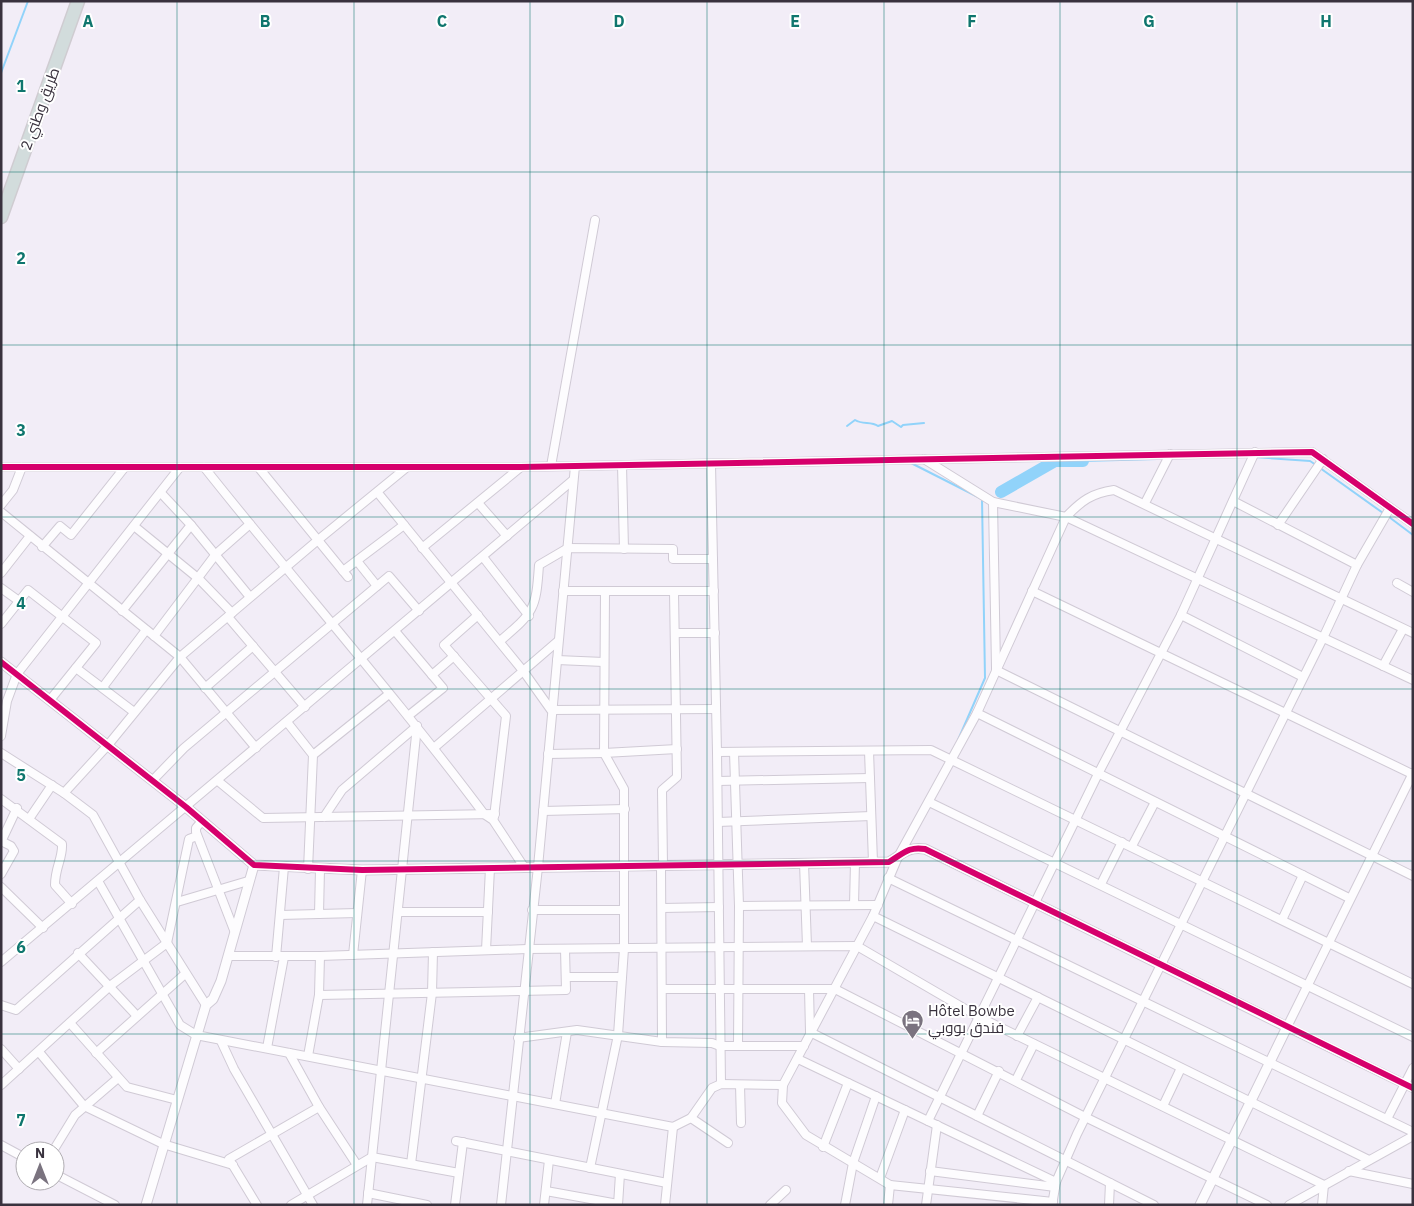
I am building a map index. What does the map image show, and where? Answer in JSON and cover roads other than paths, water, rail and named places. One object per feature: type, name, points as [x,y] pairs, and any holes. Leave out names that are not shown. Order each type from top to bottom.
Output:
[{"type":"highway","name":"طريق وطني 2","points":[[1,217],[78,1]]},
{"type":"street","points":[[551,466],[596,220]]},
{"type":"street","points":[[928,1121],[1098,774],[1181,615],[1255,452]]},
{"type":"street","points":[[1,467],[521,467],[1312,452],[1319,464],[1413,524]]},
{"type":"street","points":[[1145,503],[1170,454]]},
{"type":"street","points":[[924,460],[993,502],[1066,517],[1413,680]]},
{"type":"street","points":[[711,464],[718,781],[721,1084]]},
{"type":"street","points":[[1278,525],[1319,464]]},
{"type":"street","points":[[622,465],[624,549]]},
{"type":"street","points":[[501,1205],[527,949],[538,867],[574,466]]},
{"type":"street","points":[[1,504],[13,490],[22,467]]},
{"type":"street","points":[[42,547],[60,526],[71,535],[125,467]]},
{"type":"street","points":[[1,736],[7,701],[16,674],[180,467]]},
{"type":"street","points":[[204,467],[284,568],[434,747],[484,814]]},
{"type":"street","points":[[422,548],[521,467]]},
{"type":"street","points":[[258,468],[346,574],[356,561],[404,525]]},
{"type":"street","points":[[64,793],[108,745],[180,657],[284,568],[378,493],[406,468]]},
{"type":"street","points":[[1,962],[573,480]]},
{"type":"street","points":[[1390,508],[1357,565],[1343,599],[1064,1160],[1052,1204],[1010,1202],[890,1185],[806,1136],[782,1103],[783,1085],[873,916],[898,857],[930,802],[977,713],[1066,517],[1079,503],[1096,492],[1114,490],[1145,503],[1343,599],[1403,629],[1413,633]]},
{"type":"street","points":[[161,493],[216,554],[250,597]]},
{"type":"street","points":[[378,493],[500,642],[552,710]]},
{"type":"street","points":[[1233,501],[1357,565]]},
{"type":"street","points":[[993,502],[996,670]]},
{"type":"street","points":[[478,503],[507,536]]},
{"type":"street","points":[[1,512],[180,657],[256,748]]},
{"type":"street","points":[[154,636],[199,579],[216,554],[250,524]]},
{"type":"street","points":[[122,610],[191,525]]},
{"type":"street","points":[[134,526],[199,579],[305,707]]},
{"type":"street","points":[[1,573],[30,536]]},
{"type":"street","points":[[500,642],[529,616],[537,594],[539,565],[568,548],[673,549],[673,559],[713,559]]},
{"type":"street","points":[[483,557],[529,616]]},
{"type":"street","points":[[356,561],[377,586]]},
{"type":"street","points":[[152,780],[184,748],[276,673],[389,576],[419,610]]},
{"type":"street","points":[[1397,583],[1413,592]]},
{"type":"street","points":[[1,588],[19,601]]},
{"type":"street","points":[[1,624],[28,590],[96,644],[50,700]]},
{"type":"street","points":[[563,591],[714,591]]},
{"type":"street","points":[[590,1168],[618,1035],[624,949],[624,789],[604,753],[605,591]]},
{"type":"street","points":[[1032,591],[1412,774],[1306,984],[1200,1205]]},
{"type":"street","points":[[662,1042],[662,790],[677,777],[674,592]]},
{"type":"street","points":[[478,615],[444,645],[506,716],[494,817],[524,867]]},
{"type":"street","points":[[1181,615],[1303,677]]},
{"type":"street","points":[[1383,666],[1403,629]]},
{"type":"street","points":[[103,687],[146,630]]},
{"type":"street","points":[[395,631],[443,688],[408,716]]},
{"type":"street","points":[[675,633],[715,633]]},
{"type":"street","points":[[434,747],[558,641]]},
{"type":"street","points":[[205,688],[253,646]]},
{"type":"street","points":[[432,675],[454,656]]},
{"type":"street","points":[[557,660],[604,662]]},
{"type":"street","points":[[1,662],[186,807],[254,865],[362,870],[889,862],[913,847],[925,849],[1413,1088]]},
{"type":"street","points":[[76,668],[134,712]]},
{"type":"street","points":[[996,670],[1413,876]]},
{"type":"street","points":[[312,756],[389,694]]},
{"type":"street","points":[[552,710],[716,709]]},
{"type":"street","points":[[977,713],[1349,898]]},
{"type":"street","points":[[287,722],[312,756],[308,869]]},
{"type":"street","points":[[367,1205],[417,726]]},
{"type":"street","points":[[324,817],[342,790],[417,726]]},
{"type":"street","points":[[548,754],[677,749]]},
{"type":"street","points":[[717,752],[931,750],[1077,819],[1413,984]]},
{"type":"street","points":[[869,751],[873,862]]},
{"type":"street","points":[[1,752],[64,793],[93,815],[140,900],[206,1005]]},
{"type":"street","points":[[734,752],[739,906],[738,1046]]},
{"type":"street","points":[[718,781],[870,778]]},
{"type":"street","points":[[218,781],[263,818],[484,814],[494,817]]},
{"type":"street","points":[[29,819],[52,785]]},
{"type":"street","points":[[1,798],[17,808],[62,844],[62,854],[55,871],[55,884],[72,904]]},
{"type":"street","points":[[930,802],[1413,1037]]},
{"type":"street","points":[[1132,846],[1155,802]]},
{"type":"street","points":[[1,874],[14,851],[11,846],[1,842],[17,808]]},
{"type":"street","points":[[543,811],[624,809]]},
{"type":"street","points":[[718,822],[872,816]]},
{"type":"street","points":[[202,821],[196,828],[197,836],[234,930]]},
{"type":"street","points":[[1,1085],[110,986],[167,943],[190,839],[197,836]]},
{"type":"street","points":[[1101,884],[1122,842]]},
{"type":"street","points":[[854,905],[855,862]]},
{"type":"street","points":[[804,863],[807,946]]},
{"type":"street","points":[[146,1205],[196,1035],[206,1005],[217,991],[229,956],[234,930],[254,865]]},
{"type":"street","points":[[267,1048],[280,957],[280,914],[284,867]]},
{"type":"street","points":[[486,950],[490,868]]},
{"type":"street","points":[[319,914],[320,869]]},
{"type":"street","points":[[353,955],[362,870]]},
{"type":"street","points":[[1282,920],[1303,875]]},
{"type":"street","points":[[888,878],[1413,1132]]},
{"type":"street","points":[[177,902],[248,881]]},
{"type":"street","points":[[98,882],[120,917],[180,1024],[196,1035],[673,1127],[691,1118],[712,1088],[721,1084],[783,1085]]},
{"type":"street","points":[[1,887],[43,928]]},
{"type":"street","points":[[1,1005],[16,1010],[140,900]]},
{"type":"street","points":[[739,906],[878,905]]},
{"type":"street","points":[[662,908],[719,907]]},
{"type":"street","points":[[532,910],[624,910]]},
{"type":"street","points":[[398,912],[488,912]]},
{"type":"street","points":[[280,914],[357,913]]},
{"type":"street","points":[[873,916],[1369,1160]]},
{"type":"street","points":[[229,956],[280,957],[527,949],[857,946],[979,1017],[1233,1139],[1324,1185]]},
{"type":"street","points":[[319,996],[566,990],[566,949]]},
{"type":"street","points":[[411,1164],[432,993],[433,952]]},
{"type":"street","points":[[78,953],[137,1016]]},
{"type":"street","points":[[308,1056],[319,996],[320,956]]},
{"type":"street","points":[[96,1053],[185,974]]},
{"type":"street","points":[[566,977],[622,977]]},
{"type":"street","points":[[662,989],[835,989],[962,1052],[1085,1117],[1267,1205]]},
{"type":"street","points":[[809,989],[810,1032]]},
{"type":"street","points":[[1017,1036],[1038,997]]},
{"type":"street","points":[[70,1023],[127,1087],[177,1100]]},
{"type":"street","points":[[518,1038],[577,1030],[662,1042],[712,1043],[720,1046],[804,1046]]},
{"type":"street","points":[[555,1104],[567,1032]]},
{"type":"street","points":[[810,1032],[1154,1205]]},
{"type":"street","points":[[221,1041],[234,1069],[273,1133],[313,1205]]},
{"type":"street","points":[[1016,1080],[1034,1044]]},
{"type":"street","points":[[1,1049],[19,1069]]},
{"type":"street","points":[[39,1052],[84,1106],[163,1144],[233,1165]]},
{"type":"street","points":[[289,1052],[319,1107],[356,1165]]},
{"type":"street","points":[[798,1059],[1056,1184]]},
{"type":"street","points":[[1163,1106],[1181,1068]]},
{"type":"street","points":[[1387,1119],[1413,1068]]},
{"type":"street","points":[[977,1116],[998,1071]]},
{"type":"street","points":[[59,1141],[84,1106],[118,1078]]},
{"type":"street","points":[[823,1147],[848,1082]]},
{"type":"street","points":[[740,1085],[741,1123]]},
{"type":"street","points":[[845,1205],[853,1162],[876,1096]]},
{"type":"street","points":[[257,1205],[229,1159],[319,1107]]},
{"type":"street","points":[[880,1178],[905,1110]]},
{"type":"street","points":[[691,1118],[728,1143]]},
{"type":"street","points":[[926,1205],[937,1126]]},
{"type":"street","points":[[665,1205],[673,1127]]},
{"type":"street","points":[[1289,1205],[1413,1136]]},
{"type":"street","points":[[456,1205],[460,1173],[460,1142],[667,1183]]},
{"type":"street","points":[[1,1146],[15,1153]]},
{"type":"street","points":[[291,1205],[372,1157],[460,1173]]},
{"type":"street","points":[[544,1205],[549,1160]]},
{"type":"street","points":[[930,1171],[1056,1184]]},
{"type":"street","points":[[1349,1171],[1413,1184]]},
{"type":"street","points":[[546,1190],[618,1204],[620,1174]]},
{"type":"street","points":[[65,1179],[115,1205]]},
{"type":"street","points":[[1109,1205],[1110,1183]]},
{"type":"street","points":[[888,1205],[890,1185]]},
{"type":"street","points":[[1322,1205],[1324,1185]]},
{"type":"street","points":[[770,1205],[786,1190]]},
{"type":"street","points":[[368,1193],[406,1203],[427,1205]]},
{"type":"waterway","points":[[1,73],[28,1]]},
{"type":"waterway","points":[[847,426],[855,420],[878,426],[892,421],[901,427],[903,425],[924,423]]},
{"type":"waterway","points":[[1254,457],[1310,461],[1316,465]]},
{"type":"waterway","points":[[1083,461],[1157,459]]},
{"type":"waterway","points":[[1001,492],[1055,461],[1083,461]]},
{"type":"waterway","points":[[911,463],[982,499],[985,678],[958,740]]},
{"type":"waterway","points":[[1320,468],[1383,513]]},
{"type":"waterway","points":[[1389,517],[1413,535]]},
{"type":"place","name":"Hôtel Bowbe فندق بووبي","points":[[912,1039]]}]
